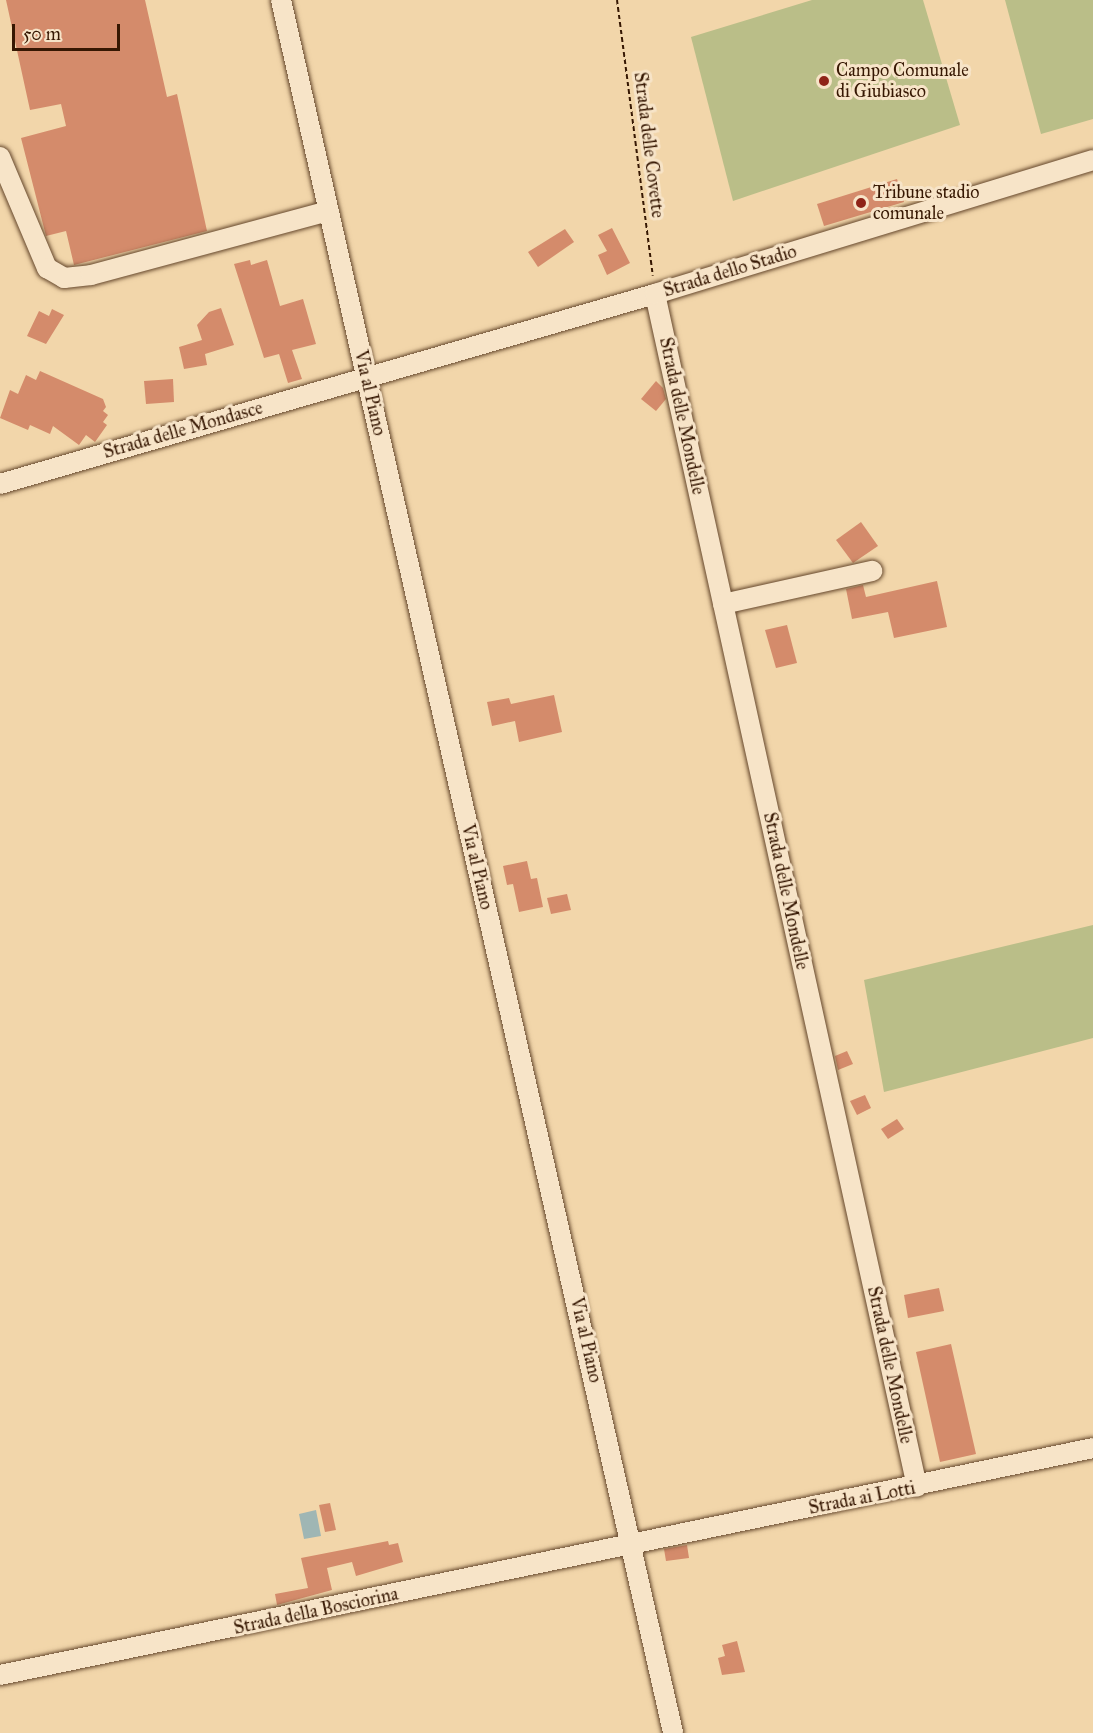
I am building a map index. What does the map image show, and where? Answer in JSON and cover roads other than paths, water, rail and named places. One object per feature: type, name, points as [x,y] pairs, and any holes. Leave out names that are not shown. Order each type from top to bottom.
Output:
[{"type":"street","name":"Via al Piano","points":[[281,0],[673,1733]]},
{"type":"street","points":[[0,158],[47,268],[64,278],[91,276],[329,211]]},
{"type":"street","name":"Strada dello Stadio","points":[[366,377],[655,294],[1093,160]]},
{"type":"street","name":"Strada delle Mondelle","points":[[655,294],[917,1487]]},
{"type":"street","name":"Strada delle Mondasce","points":[[0,484],[366,377]]},
{"type":"street","points":[[723,604],[872,571]]},
{"type":"street","name":"Strada ai Lotti","points":[[630,1543],[917,1487],[1093,1448]]},
{"type":"street","name":"Strada della Bosciorina","points":[[0,1675],[292,1617],[630,1543]]},
{"type":"water","points":[[316,1510],[321,1536],[304,1539],[299,1514]]},
{"type":"place","name":"Campo Comunale di Giubiasco","points":[[824,81]]},
{"type":"place","name":"Tribune stadio comunale","points":[[861,203]]}]
